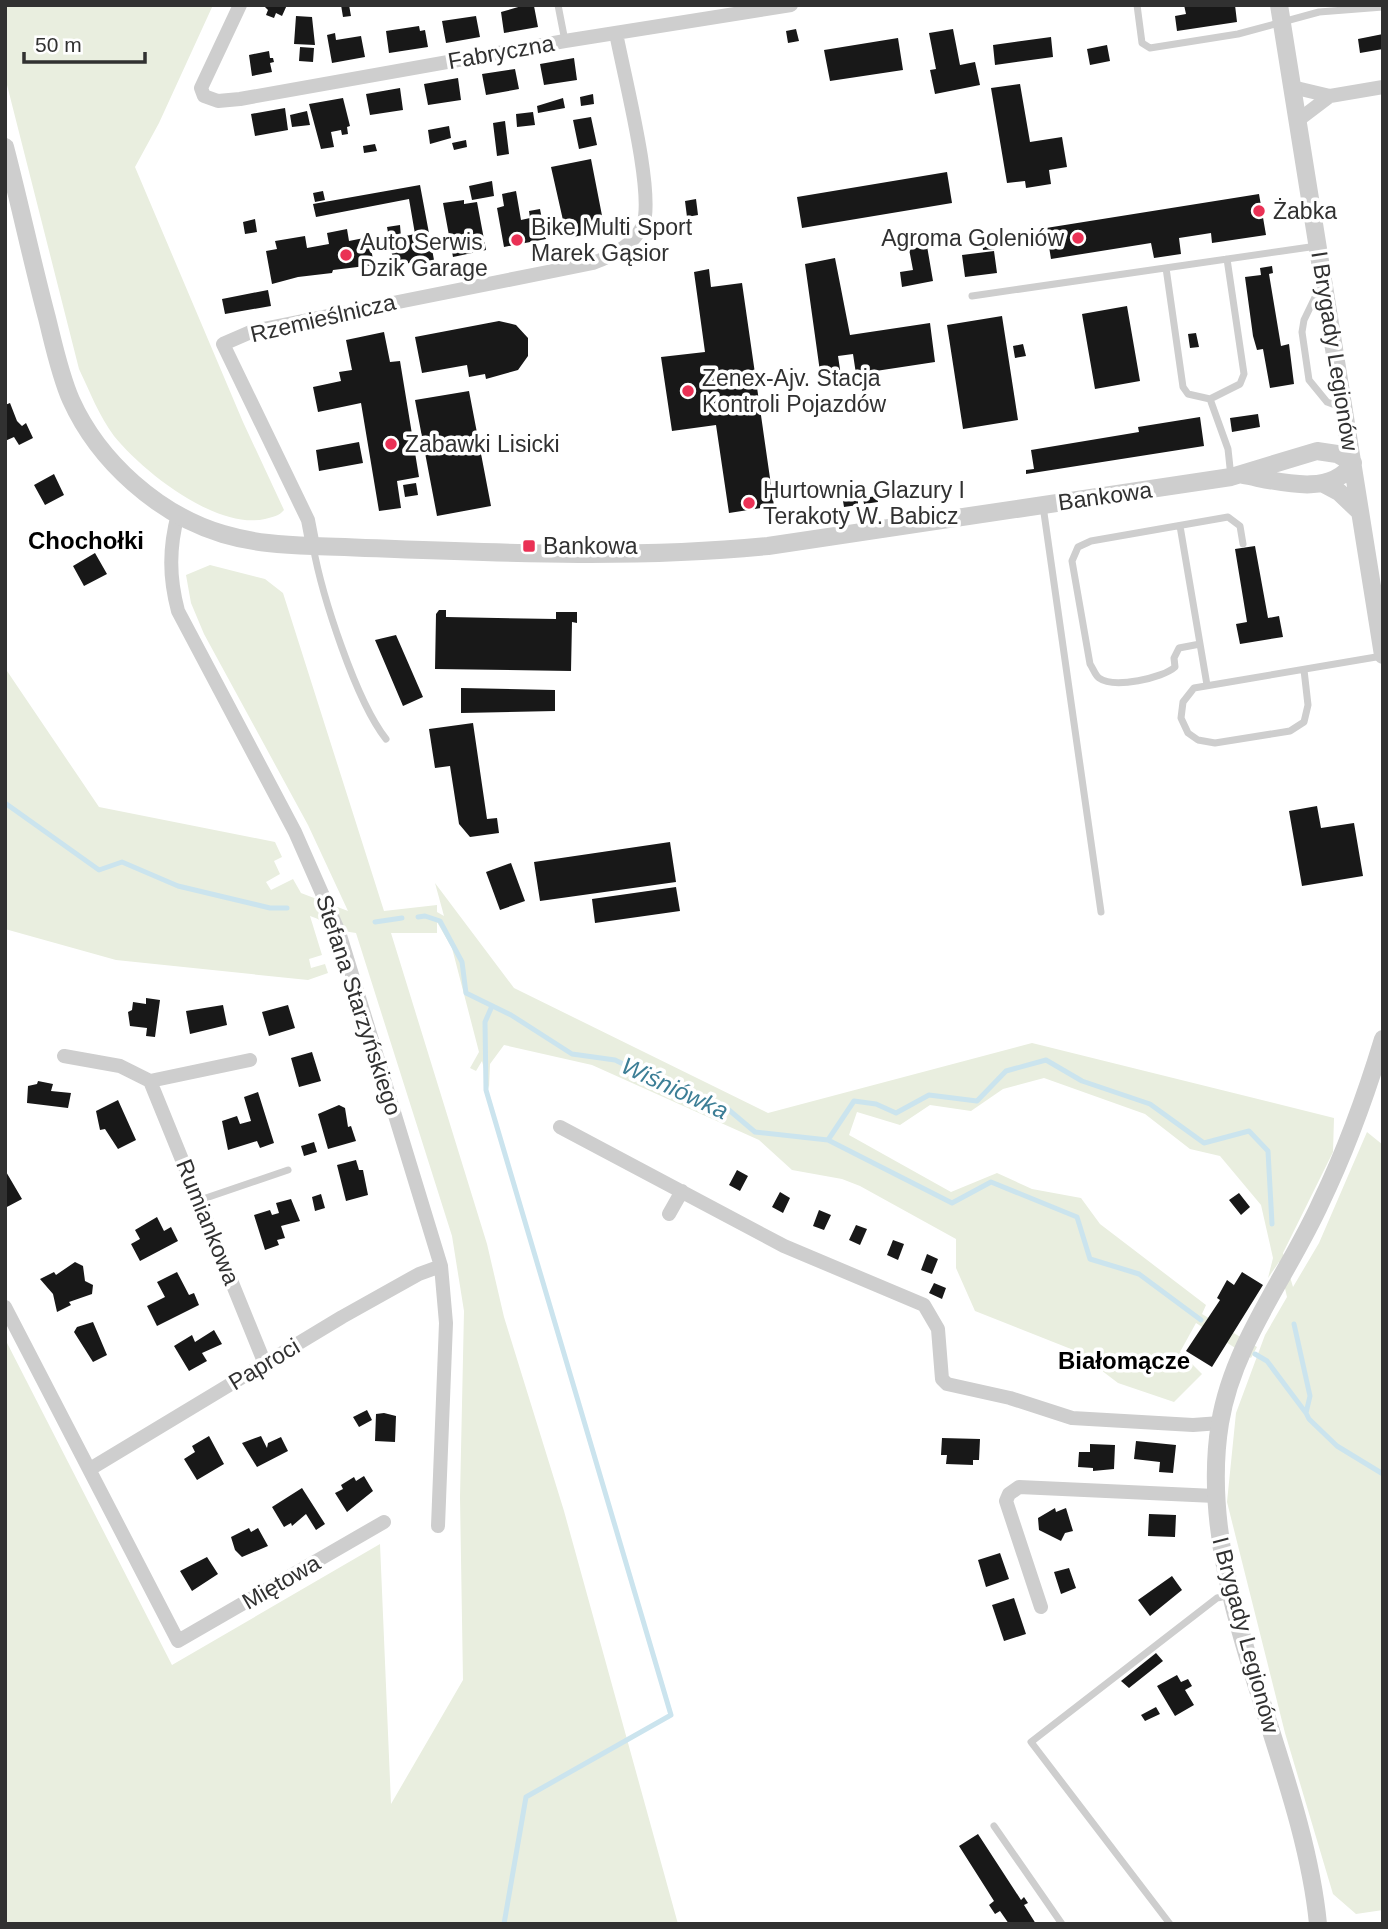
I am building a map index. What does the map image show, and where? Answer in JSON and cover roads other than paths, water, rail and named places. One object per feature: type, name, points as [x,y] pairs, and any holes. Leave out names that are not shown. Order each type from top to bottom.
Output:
[{"type":"street","name":"Fabryczna","points":[[240,5],[201,88],[204,96],[211,100],[240,99],[565,41],[791,5]]},
{"type":"street","name":"I Brygady Legionów","points":[[1280,14],[1383,655]]},
{"type":"street","name":"Rzemieślnicza","points":[[313,546],[308,520],[223,345],[253,331],[593,263],[611,256],[631,242],[642,226],[647,198],[616,33]]},
{"type":"street","points":[[1292,87],[1330,96],[1383,87]]},
{"type":"street","points":[[1297,121],[1330,96]]},
{"type":"street","name":"Bankowa","points":[[5,147],[53,341],[72,401],[95,441],[130,480],[178,514],[203,527],[243,539],[313,546],[636,555],[704,552],[768,546],[1237,476],[1317,451]]},
{"type":"street","points":[[1317,451],[1334,435],[1344,410]]},
{"type":"street","points":[[1317,451],[1338,454],[1353,463],[1343,475],[1324,484]]},
{"type":"street","name":"Bankowa","points":[[1237,476],[1324,484],[1339,492],[1360,512]]},
{"type":"street","name":"Stefana Starzyńskiego","points":[[178,514],[170,553],[172,589],[178,611],[303,849],[339,932],[441,1266],[446,1323],[438,1526]]},
{"type":"street","name":"I Brygady Legionów","points":[[1318,1924],[1301,1834],[1232,1595],[1217,1527],[1215,1496],[1220,1423],[1240,1357],[1321,1203],[1368,1089],[1383,1039]]},
{"type":"street","points":[[64,1056],[120,1066],[150,1081],[250,1060]]},
{"type":"street","name":"Rumiankowa","points":[[150,1081],[265,1364]]},
{"type":"street","points":[[560,1127],[784,1246],[924,1305],[939,1329],[942,1379],[947,1384],[1072,1418],[1193,1425],[1220,1423]]},
{"type":"street","points":[[669,1214],[682,1191]]},
{"type":"street","name":"Paproci","points":[[90,1469],[399,1285],[441,1266]]},
{"type":"street","points":[[5,1307],[90,1469]]},
{"type":"street","name":"Miętowa","points":[[90,1469],[178,1641],[384,1522]]},
{"type":"street","points":[[1041,1607],[1006,1501],[1009,1494],[1018,1487],[1215,1496]]},
{"type":"lane","points":[[558,5],[565,41]]},
{"type":"lane","points":[[1137,5],[1142,43],[1150,48],[1238,34],[1280,14],[1383,7]]},
{"type":"lane","points":[[972,296],[1318,246]]},
{"type":"lane","points":[[1166,268],[1183,387],[1188,394],[1210,399],[1240,384],[1244,374],[1227,260]]},
{"type":"lane","points":[[1323,281],[1304,320],[1302,332],[1310,380],[1327,402],[1344,410]]},
{"type":"lane","points":[[1210,399],[1237,476]]},
{"type":"lane","points":[[1043,505],[1101,912]]},
{"type":"lane","points":[[1200,644],[1180,648],[1174,658],[1175,667],[1166,675],[1112,684],[1098,677],[1090,664],[1072,561],[1079,547],[1091,541],[1228,517],[1240,526],[1243,544]]},
{"type":"lane","points":[[1180,526],[1207,685]]},
{"type":"lane","points":[[313,546],[319,579],[370,720],[386,739]]},
{"type":"lane","points":[[1304,670],[1308,705],[1304,722],[1290,731],[1227,741],[1198,740],[1188,733],[1181,718],[1183,702],[1194,688],[1383,655]]},
{"type":"lane","points":[[200,1200],[288,1170]]},
{"type":"lane","points":[[1170,1924],[1031,1742],[1217,1598],[1232,1595]]},
{"type":"lane","points":[[994,1826],[1062,1924]]},
{"type":"waterway","name":"Wiśniówka","points":[[5,803],[99,870],[122,862],[178,886],[270,908],[287,908]]},
{"type":"waterway","name":"Wiśniówka","points":[[418,917],[425,916],[440,921],[462,962],[466,993],[511,1015],[572,1054],[615,1060],[652,1078],[723,1105],[755,1132],[828,1140],[854,1101],[876,1104],[896,1113],[929,1095],[977,1101],[1006,1071],[1046,1060],[1082,1081],[1150,1104],[1204,1143],[1249,1131],[1268,1151],[1272,1224]]},
{"type":"waterway","name":"Wiśniówka","points":[[375,922],[402,918]]},
{"type":"waterway","points":[[492,1006],[485,1022],[486,1090],[671,1715],[526,1797],[504,1924]]},
{"type":"waterway","points":[[828,1140],[952,1203],[991,1182],[1077,1217],[1090,1259],[1139,1274],[1201,1320]]},
{"type":"waterway","name":"Wiśniówka","points":[[1294,1324],[1310,1396],[1306,1413],[1309,1419],[1337,1446],[1383,1474]]},
{"type":"waterway","points":[[1255,1354],[1267,1361],[1306,1413]]},
{"type":"place","name":"Żabka","points":[[1259,211]]},
{"type":"place","name":"Agroma Goleniów","points":[[1078,238]]},
{"type":"place","name":"Bike Multi Sport Marek Gąsior","points":[[517,240]]},
{"type":"place","name":"Auto Serwis Dzik Garage","points":[[346,255]]},
{"type":"place","name":"Zenex-Ajv. Stacja Kontroli Pojazdów","points":[[688,391]]},
{"type":"place","name":"Zabawki Lisicki","points":[[391,444]]},
{"type":"place","name":"Hurtownia Glazury I Terakoty W. Babicz","points":[[749,503]]},
{"type":"place","name":"Bankowa","points":[[529,546]]},
{"type":"district","name":"Chochołki","points":[[86,540]]},
{"type":"district","name":"Białomącze","points":[[1124,1360]]}]
